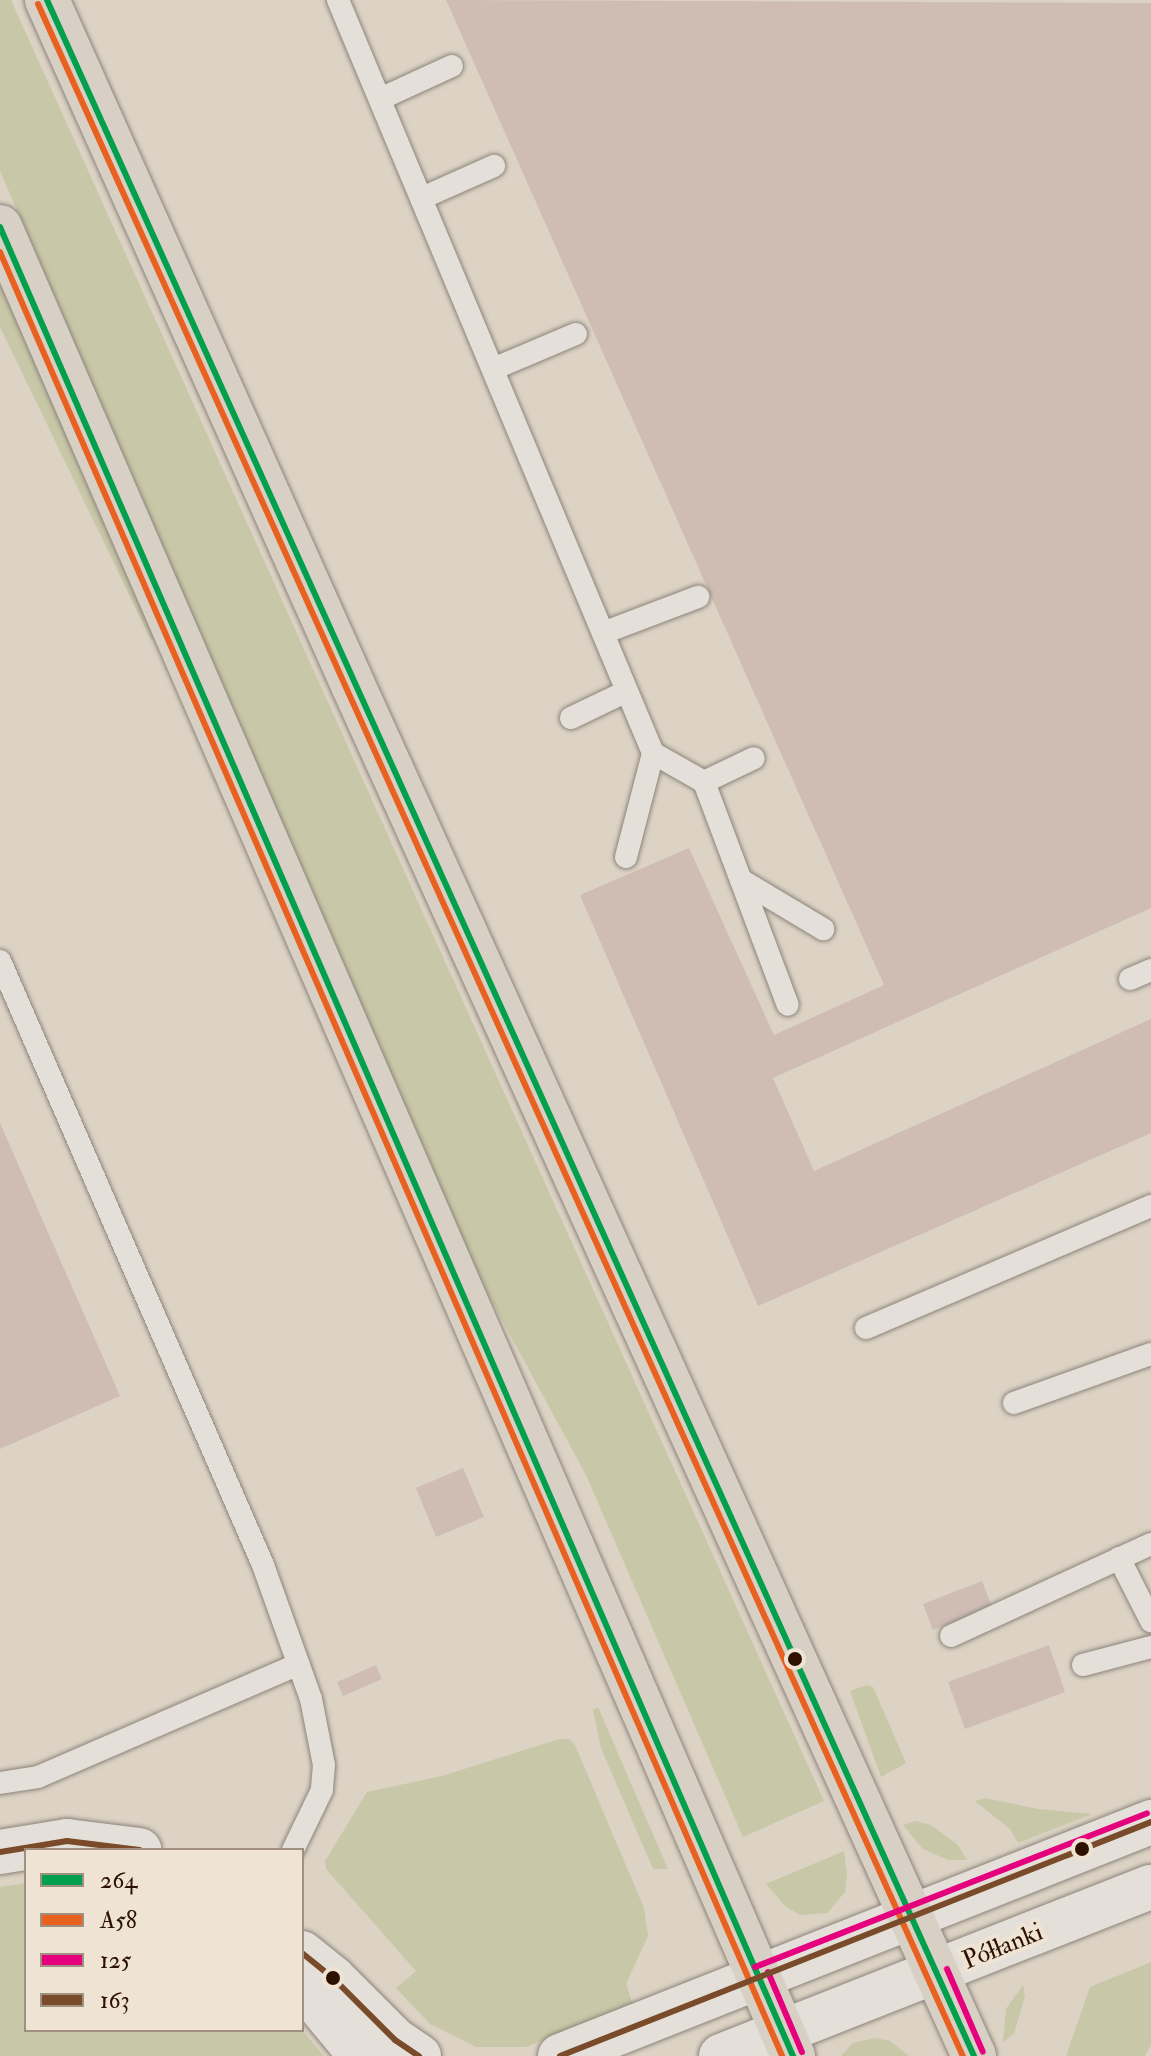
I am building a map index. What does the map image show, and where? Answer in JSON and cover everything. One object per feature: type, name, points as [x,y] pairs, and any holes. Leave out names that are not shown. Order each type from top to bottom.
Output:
[{"type":"main road","points":[[47,0],[385,757],[974,2056]]},
{"type":"main road","points":[[0,227],[788,2044]]},
{"type":"street","points":[[560,2056],[1151,1822]]},
{"type":"street","points":[[24,1848],[67,1841],[123,1848]]},
{"type":"street","points":[[0,1852],[24,1848]]},
{"type":"street","name":"Półłanki","points":[[721,2056],[788,2044],[938,1973],[1151,1887]]},
{"type":"street","points":[[304,1955],[333,1978],[395,2040],[419,2056]]},
{"type":"street","points":[[304,1987],[361,2056]]},
{"type":"lane","points":[[338,0],[653,753],[626,857]]},
{"type":"lane","points":[[380,99],[452,66]]},
{"type":"lane","points":[[422,198],[494,166]]},
{"type":"lane","points":[[493,369],[576,334]]},
{"type":"lane","points":[[603,633],[698,597]]},
{"type":"lane","points":[[571,718],[627,691]]},
{"type":"lane","points":[[653,753],[704,782],[788,1005]]},
{"type":"lane","points":[[704,782],[754,758]]},
{"type":"lane","points":[[741,880],[823,929]]},
{"type":"lane","points":[[0,961],[263,1565],[311,1699],[324,1765],[320,1800],[294,1848]]},
{"type":"lane","points":[[866,1328],[1151,1206]]},
{"type":"lane","points":[[1014,1403],[1151,1354]]},
{"type":"lane","points":[[951,1636],[1151,1544]]},
{"type":"lane","points":[[1119,1558],[1151,1621]]},
{"type":"lane","points":[[1083,1665],[1151,1647]]},
{"type":"lane","points":[[0,1783],[38,1777],[299,1664]]},
{"type":"green space","points":[[0,0],[11,0],[824,1801],[743,1837],[586,1475],[475,1270],[0,171]]},
{"type":"green space","points":[[0,279],[155,638],[151,640],[0,327]]},
{"type":"green space","points":[[867,1685],[873,1687],[906,1763],[881,1777],[850,1691]]},
{"type":"green space","points":[[598,1707],[668,1869],[653,1869],[601,1748],[593,1710]]},
{"type":"green space","points":[[559,1739],[569,1739],[575,1745],[644,1908],[648,1936],[626,1984],[633,2005],[526,2047],[476,2047],[430,2024],[396,1988],[416,1971],[326,1869],[325,1861],[367,1792],[442,1776]]},
{"type":"green space","points":[[985,1798],[1038,1809],[1092,1814],[1018,1843],[1010,1829],[975,1801]]},
{"type":"green space","points":[[916,1821],[931,1825],[958,1845],[967,1860],[948,1860],[923,1849],[903,1825]]},
{"type":"green space","points":[[844,1851],[847,1874],[845,1892],[827,1913],[800,1915],[785,1906],[766,1884]]},
{"type":"green space","points":[[24,1883],[24,2032],[304,2032],[324,2056],[0,2056],[0,1887]]},
{"type":"green space","points":[[1151,1962],[1151,2045],[1145,2056],[1066,2056],[1090,1987]]},
{"type":"green space","points":[[1023,1985],[1025,1996],[1014,2034],[1003,2042],[1006,2009]]},
{"type":"green space","points":[[875,2038],[890,2041],[909,2056],[841,2056],[853,2043]]},
{"type":"building","points":[[446,0],[1151,3],[1151,908],[773,1078],[814,1171],[1151,1019],[1151,1133],[758,1306],[580,895],[689,848],[774,1035],[884,985]]},
{"type":"building","points":[[0,1123],[120,1396],[0,1449]]},
{"type":"building","points":[[463,1468],[484,1517],[436,1537],[416,1488]]},
{"type":"building","points":[[982,1581],[992,1607],[933,1630],[923,1604]]},
{"type":"building","points":[[1049,1645],[1065,1692],[965,1729],[948,1682]]},
{"type":"building","points":[[376,1665],[382,1679],[343,1696],[337,1682]]},
{"type":"transit line","name":"264","points":[[47,0],[974,2056]]},
{"type":"transit line","name":"A58","points":[[38,4],[963,2056]]},
{"type":"transit line","name":"264","points":[[0,227],[793,2056]]},
{"type":"transit line","name":"A58","points":[[0,252],[782,2056]]},
{"type":"transit line","name":"125","points":[[755,1967],[1147,1813]]},
{"type":"transit line","name":"163","points":[[560,2056],[1151,1822]]},
{"type":"transit line","name":"163","points":[[24,1848],[67,1841],[123,1848]]},
{"type":"transit line","name":"163","points":[[0,1852],[24,1848]]},
{"type":"transit line","name":"163","points":[[304,1955],[333,1978],[395,2040],[419,2056]]},
{"type":"transit line","name":"125","points":[[947,1969],[983,2052]]},
{"type":"transit line","name":"125","points":[[768,1972],[802,2052]]}]
